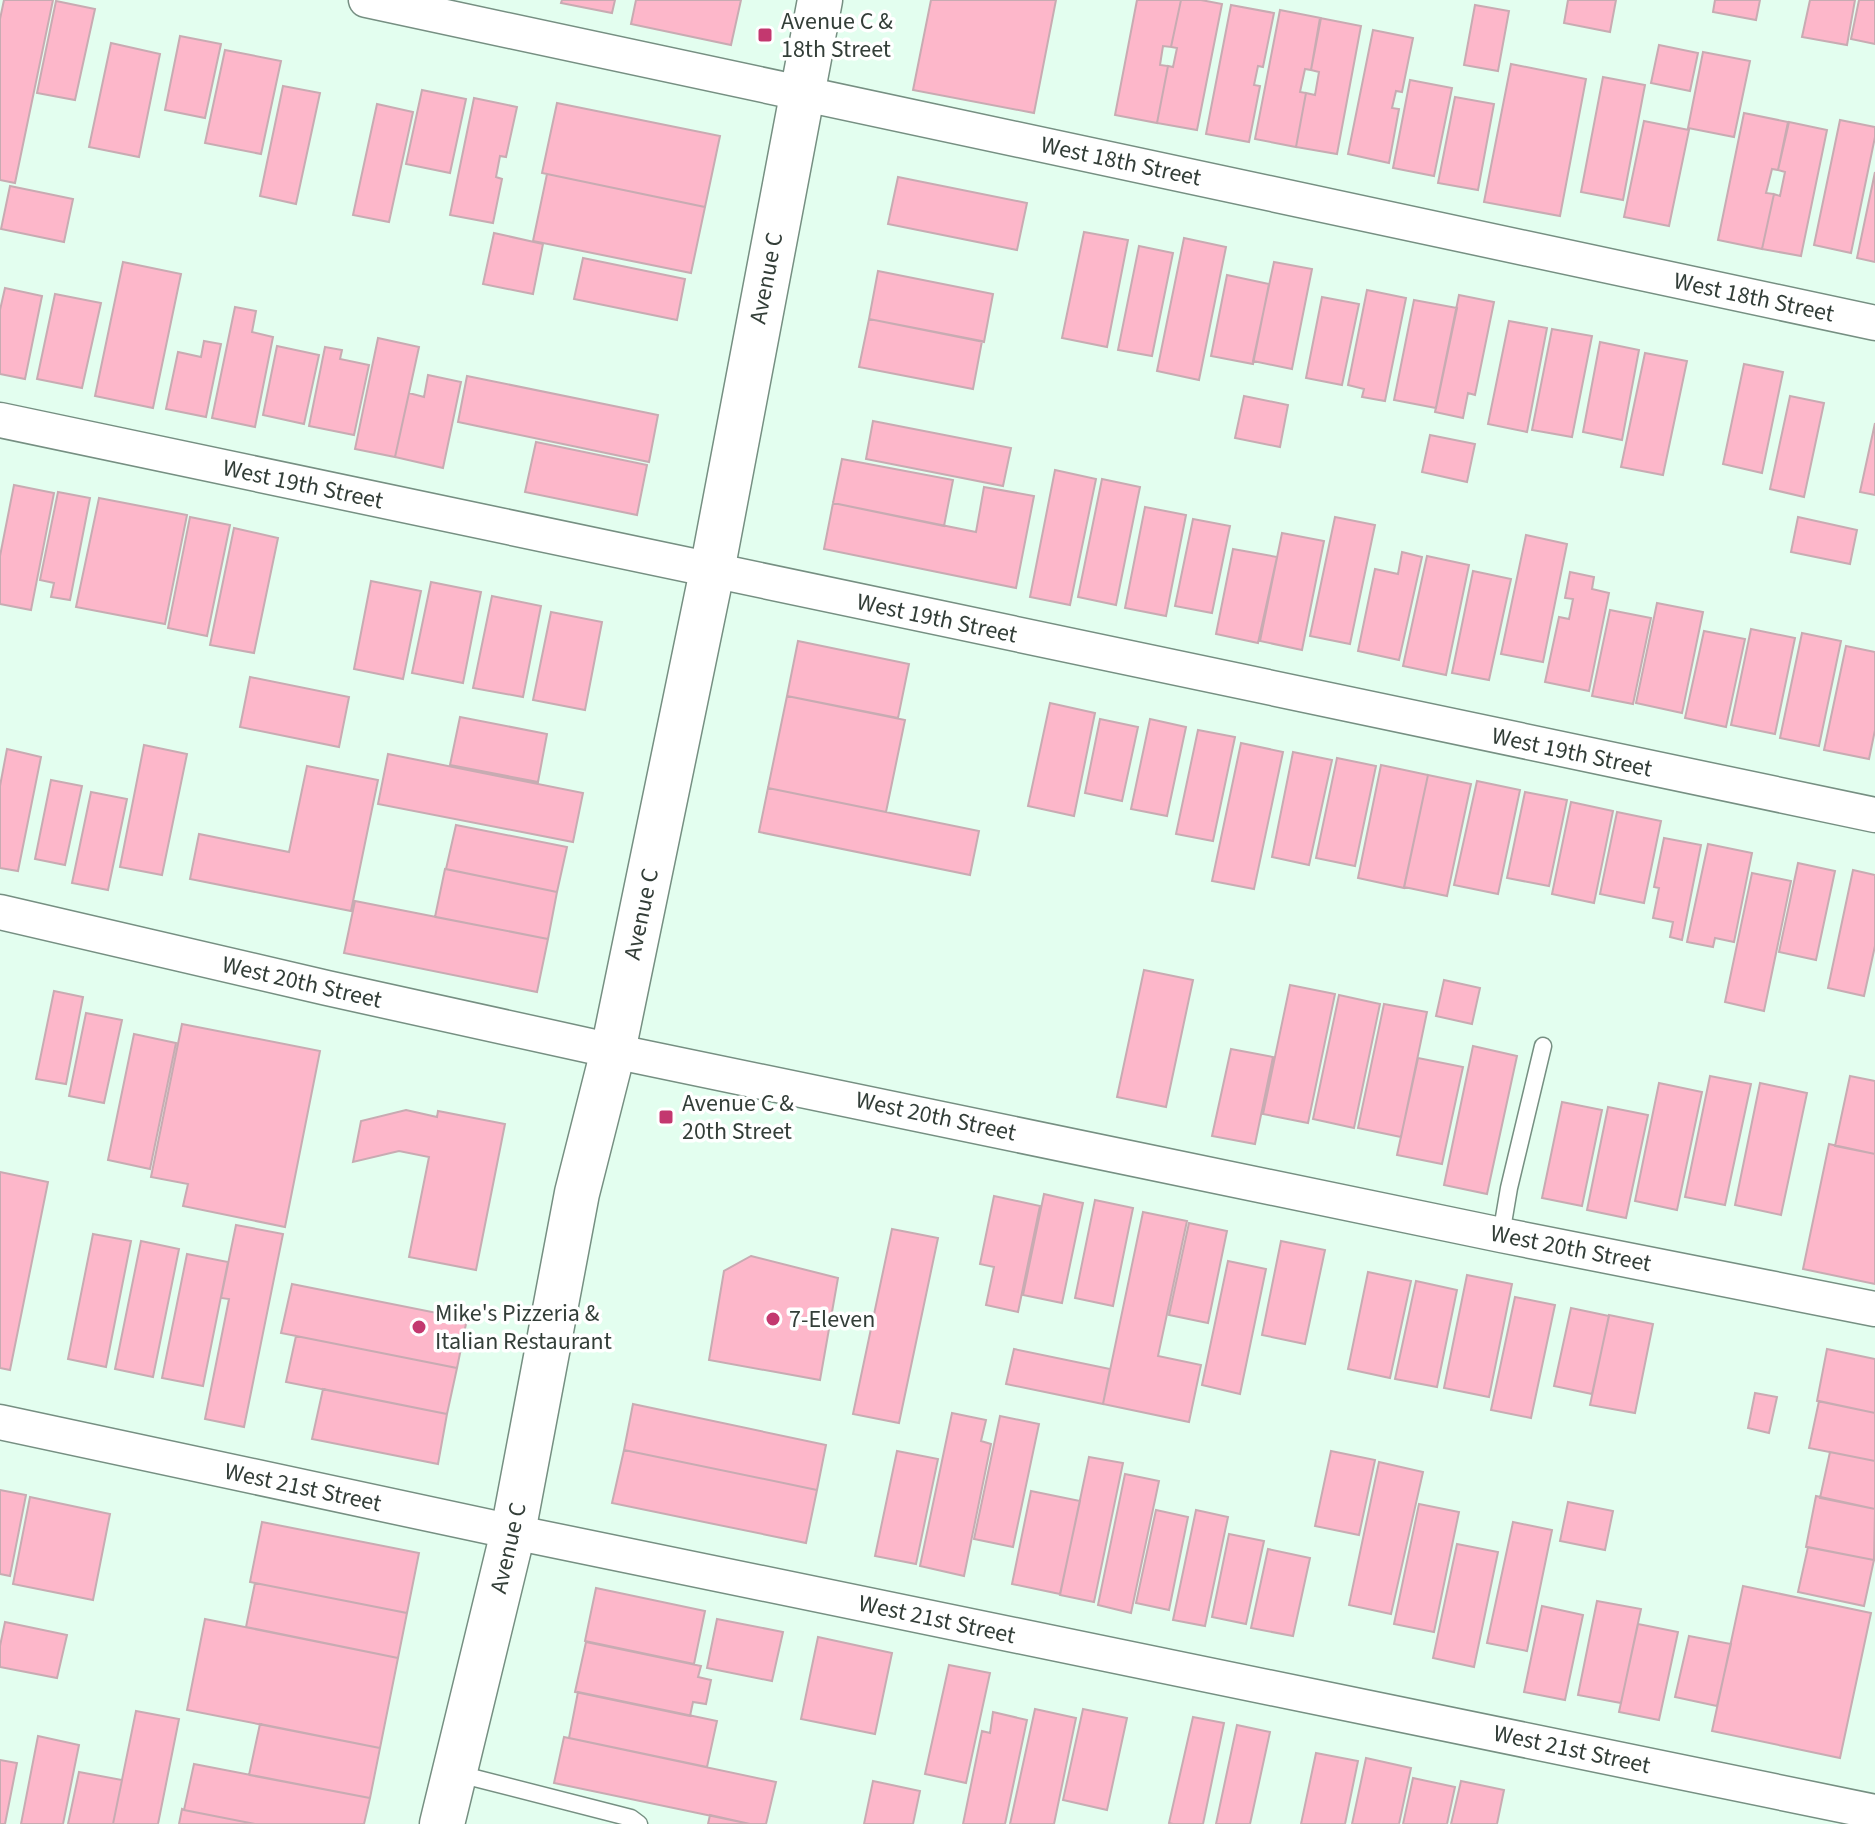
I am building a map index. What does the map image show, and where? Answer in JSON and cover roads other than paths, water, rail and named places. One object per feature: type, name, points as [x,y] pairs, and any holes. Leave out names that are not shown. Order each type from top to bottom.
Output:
[{"type":"main road","name":"Avenue C","points":[[442,1824],[513,1532],[577,1193],[613,1051],[712,571],[820,0]]},
{"type":"street","name":"West 18th Street","points":[[366,0],[1875,323]]},
{"type":"street","name":"West 19th Street","points":[[0,420],[1875,815]]},
{"type":"street","name":"West 20th Street","points":[[0,912],[613,1051],[1501,1235],[1875,1309]]},
{"type":"street","name":"West 21st Street","points":[[0,1422],[513,1532],[1875,1812]]},
{"type":"lane","points":[[1501,1235],[1543,1046]]},
{"type":"lane","points":[[453,1773],[631,1818],[639,1824]]},
{"type":"place","name":"Avenue C & 18th Street","points":[[765,35]]},
{"type":"place","name":"Avenue C & 20th Street","points":[[666,1117]]},
{"type":"place","name":"7-Eleven","points":[[773,1319]]},
{"type":"place","name":"Mike's Pizzeria & Italian Restaurant","points":[[419,1327]]}]
